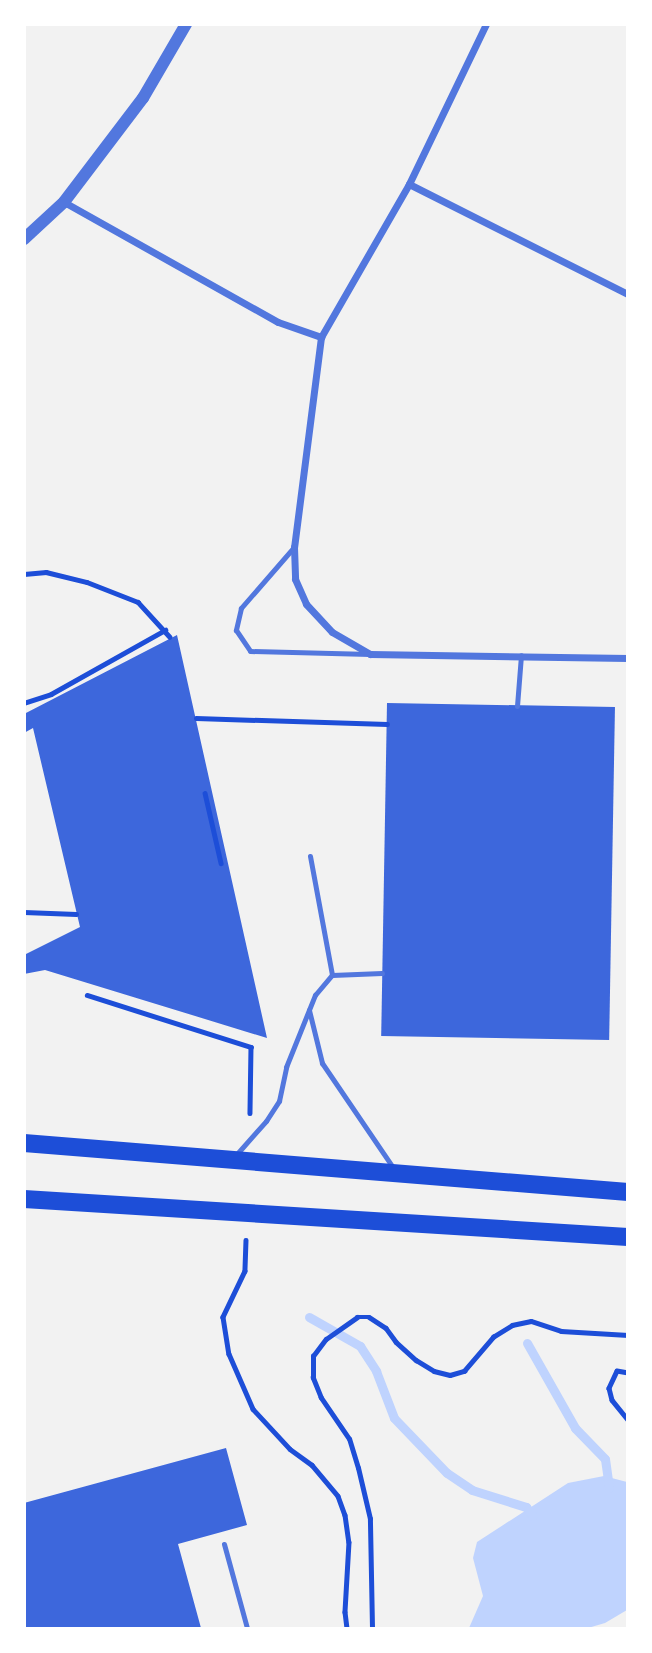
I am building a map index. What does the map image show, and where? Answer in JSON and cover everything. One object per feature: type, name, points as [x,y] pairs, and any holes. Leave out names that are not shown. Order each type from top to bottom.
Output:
[{"type":"main road","points":[[24,1143],[628,1192]]},
{"type":"main road","points":[[24,1199],[628,1237]]},
{"type":"street","points":[[24,239],[64,202],[143,98],[186,24]]},
{"type":"street","points":[[486,24],[409,184],[320,337],[294,547],[295,579],[306,604],[331,632],[370,654],[628,657]]},
{"type":"street","points":[[409,184],[628,294]]},
{"type":"street","points":[[64,202],[278,322],[320,337]]},
{"type":"lane","points":[[294,547],[241,608],[236,630],[250,652],[370,654]]},
{"type":"lane","points":[[517,706],[521,655]]},
{"type":"lane","points":[[310,856],[332,975]]},
{"type":"lane","points":[[233,1159],[267,1121],[279,1101],[286,1068],[315,995],[332,975],[382,973]]},
{"type":"lane","points":[[309,1010],[322,1063],[397,1172]]},
{"type":"lane","points":[[224,1544],[247,1629]]},
{"type":"path","points":[[24,574],[46,572],[108,590],[138,602],[170,637]]},
{"type":"path","points":[[24,703],[51,694],[164,630]]},
{"type":"path","points":[[195,718],[387,724]]},
{"type":"path","points":[[205,793],[221,863]]},
{"type":"path","points":[[24,912],[76,914]]},
{"type":"path","points":[[87,995],[251,1047],[250,1120]]},
{"type":"path","points":[[246,1240],[245,1271],[223,1317],[229,1354],[253,1409],[290,1449],[312,1465],[338,1496],[345,1515],[349,1542],[347,1629]]},
{"type":"path","points":[[372,1629],[370,1519],[349,1439],[321,1398],[313,1378],[313,1356],[326,1339],[357,1317],[369,1317],[378,1321],[416,1360],[434,1371],[450,1375],[464,1371],[473,1364],[493,1337],[512,1325],[531,1321],[561,1331],[628,1335]]},
{"type":"path","points":[[628,1373],[617,1371],[609,1388],[612,1400],[628,1420]]},
{"type":"water","points":[[604,1476],[627,1482],[627,1610],[605,1623],[588,1628],[469,1628],[483,1596],[473,1558],[477,1542],[568,1483]]},
{"type":"building","points":[[177,635],[267,1038],[45,970],[24,974],[24,955],[80,927],[33,728],[24,733],[24,714]]},
{"type":"building","points":[[387,703],[615,707],[609,1040],[381,1036]]},
{"type":"building","points":[[226,1448],[247,1525],[178,1544],[201,1628],[24,1628],[24,1503]]},
{"type":"waterway","points":[[309,1317],[360,1346],[376,1371],[394,1418],[447,1473],[472,1490],[526,1507],[533,1516]]},
{"type":"waterway","points":[[527,1343],[575,1428],[605,1459],[609,1488]]}]
